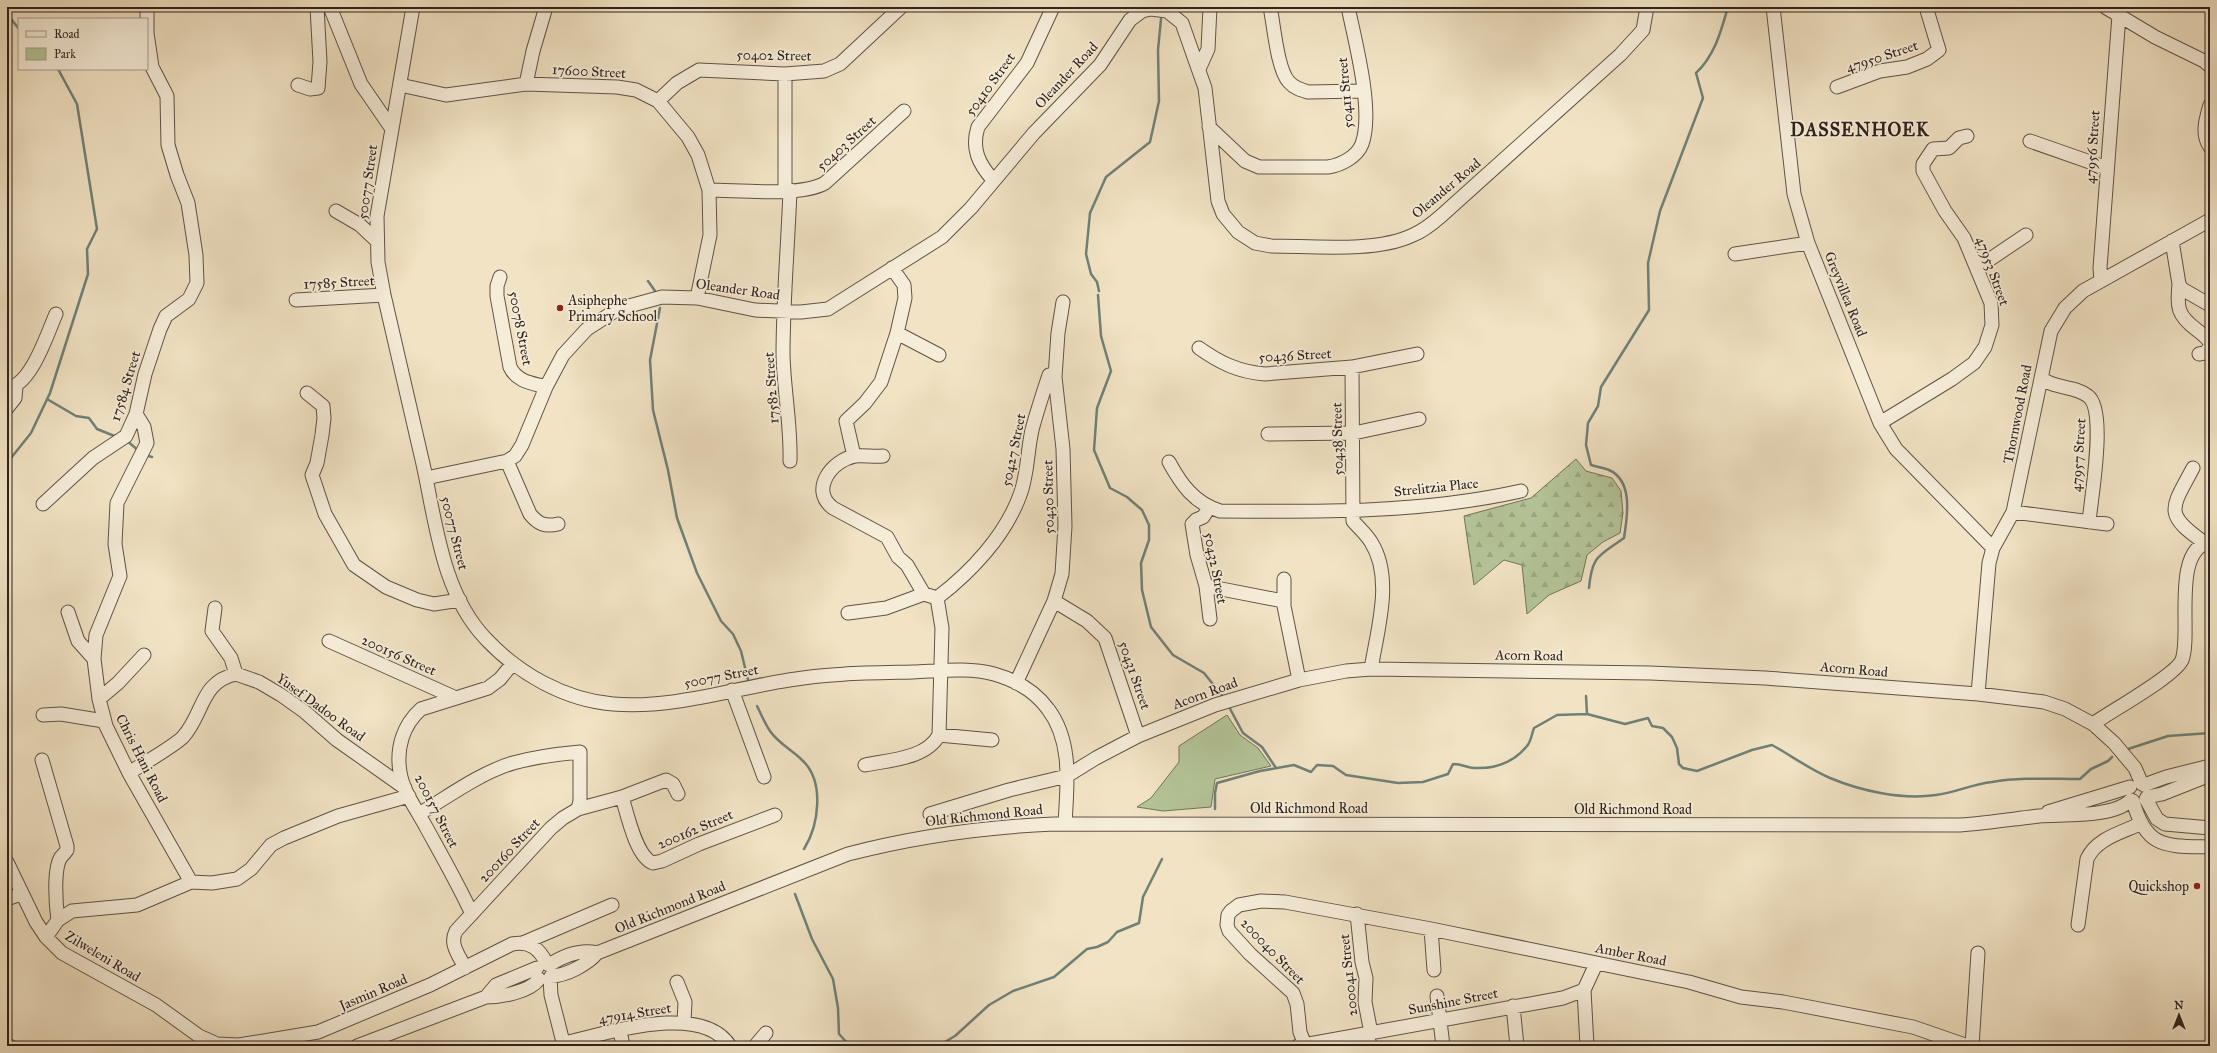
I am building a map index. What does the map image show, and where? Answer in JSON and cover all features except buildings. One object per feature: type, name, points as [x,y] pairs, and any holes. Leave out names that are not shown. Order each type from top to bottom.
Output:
[{"type":"street","name":"17584 Street","points":[[147,7],[147,18]]},
{"type":"street","points":[[298,85],[310,90],[318,88],[320,62],[317,7]]},
{"type":"street","points":[[330,7],[359,80],[392,129]]},
{"type":"street","name":"50077 Street","points":[[413,7],[377,216],[377,241],[384,295],[443,558],[460,600],[485,638],[513,663],[561,691],[582,698],[612,704],[650,706],[792,679],[831,674],[941,671],[993,674],[1016,683],[1033,693],[1049,710],[1063,739],[1067,776],[1065,824]]},
{"type":"street","points":[[526,84],[533,51],[546,7]]},
{"type":"street","name":"50402 Street","points":[[658,101],[676,83],[699,70],[785,74],[812,73],[835,66],[878,30],[901,7]]},
{"type":"street","name":"50410 Street","points":[[993,180],[979,161],[976,152],[975,136],[978,127],[1027,62],[1053,7]]},
{"type":"street","points":[[1199,69],[1208,49],[1210,7]]},
{"type":"street","points":[[1270,7],[1281,67],[1288,82],[1299,90],[1308,92],[1364,91]]},
{"type":"street","name":"50411 Street","points":[[1209,127],[1245,161],[1259,167],[1328,167],[1338,165],[1348,160],[1362,145],[1365,132],[1364,91],[1360,59],[1348,7]]},
{"type":"street","name":"Oleander Road","points":[[507,461],[515,456],[522,446],[546,387],[563,355],[587,328],[618,309],[662,297],[697,298],[732,306],[784,312],[828,309],[942,237],[971,208],[1034,133],[1100,65],[1134,16],[1151,9],[1167,11],[1175,16],[1182,23],[1186,32],[1205,88],[1218,201],[1223,214],[1238,232],[1255,243],[1271,246],[1368,246],[1398,241],[1414,235],[1441,216],[1620,55],[1643,30],[1647,7]]},
{"type":"street","name":"Greyvillea Road","points":[[1773,7],[1794,194],[1808,243],[1880,423],[1896,449],[1993,548]]},
{"type":"street","name":"47950 Street","points":[[1837,87],[1880,71],[1907,67],[1927,59],[1938,50],[1926,7]]},
{"type":"street","points":[[2105,7],[2155,37],[2204,61],[2210,66]]},
{"type":"street","name":"47956 Street","points":[[2101,281],[2100,268],[2119,15]]},
{"type":"street","name":"17584 Street","points":[[43,504],[93,458],[126,436],[136,414],[145,374],[160,328],[166,316],[179,307],[192,294],[196,286],[198,277],[188,203],[176,175],[168,145],[167,96],[152,67],[148,40]]},
{"type":"street","name":"17582 Street","points":[[785,74],[788,190],[784,312],[784,380],[791,439],[790,461]]},
{"type":"street","name":"17600 Street","points":[[400,85],[446,95],[456,95],[496,87],[526,84],[617,87],[636,90],[658,101],[688,137],[698,155],[709,190],[710,235],[697,298]]},
{"type":"street","points":[[2210,105],[2206,119],[2205,131],[2210,148]]},
{"type":"street","name":"50403 Street","points":[[709,190],[811,189],[825,183],[904,111]]},
{"type":"street","name":"47953 Street","points":[[1880,423],[1952,379],[1974,363],[1986,347],[1990,335],[1993,315],[1977,268],[1962,233],[1945,211],[1927,180],[1923,167],[1933,149],[1949,148],[1959,138],[1967,136]]},
{"type":"street","points":[[2030,141],[2107,168]]},
{"type":"street","points":[[336,211],[360,225],[377,241]]},
{"type":"street","name":"Thornwood Road","points":[[1978,694],[1989,562],[1993,548],[2013,512],[2051,331],[2058,317],[2072,300],[2101,281],[2210,220]]},
{"type":"street","points":[[1977,268],[2026,235]]},
{"type":"street","points":[[2172,241],[2179,284],[2177,301],[2181,316],[2207,338],[2210,343]]},
{"type":"street","points":[[1735,254],[1808,243]]},
{"type":"street","points":[[854,456],[846,421],[865,403],[881,382],[897,333],[905,298],[904,285],[892,268]]},
{"type":"street","name":"50078 Street","points":[[500,277],[497,286],[497,296],[510,367],[513,374],[521,380],[546,387]]},
{"type":"street","points":[[2179,284],[2182,289],[2210,305]]},
{"type":"street","name":"17585 Street","points":[[296,300],[384,295]]},
{"type":"street","name":"50430 Street","points":[[1016,683],[1054,602],[1062,574],[1065,526],[1063,449],[1052,376],[1063,302]]},
{"type":"street","points":[[7,408],[15,398],[12,387],[29,372],[56,314]]},
{"type":"street","points":[[897,333],[939,355]]},
{"type":"street","name":"50436 Street","points":[[1199,348],[1227,366],[1252,373],[1295,373],[1352,367],[1417,354]]},
{"type":"street","name":"50438 Street","points":[[1352,367],[1354,511]]},
{"type":"street","name":"50427 Street","points":[[937,598],[958,582],[991,546],[1015,508],[1026,475],[1032,431],[1052,376]]},
{"type":"street","name":"47957 Street","points":[[2040,378],[2047,383],[2083,393],[2096,405],[2098,420],[2088,522]]},
{"type":"street","points":[[307,393],[323,406],[324,418],[317,463],[312,475],[325,514],[354,565],[386,587],[417,600],[434,604],[460,600]]},
{"type":"street","name":"Chris Hani Road","points":[[136,414],[144,427],[147,443],[117,503],[115,544],[120,576],[96,634],[94,659],[99,699],[104,721],[129,773],[191,882]]},
{"type":"street","points":[[1268,434],[1354,433],[1419,419]]},
{"type":"street","points":[[883,456],[854,456],[829,471],[825,476],[823,489],[827,504],[887,537],[898,557],[907,565],[924,594]]},
{"type":"street","points":[[426,478],[507,461],[530,514],[536,521],[543,525],[558,524]]},
{"type":"street","points":[[1168,462],[1182,486],[1209,508]]},
{"type":"street","points":[[2093,724],[2161,680],[2182,660],[2185,637],[2185,586],[2190,563],[2196,550],[2207,543],[2179,523],[2175,513],[2177,498],[2193,468]]},
{"type":"street","name":"Strelitzia Place","points":[[1209,508],[1220,511],[1354,511],[1474,501],[1521,491]]},
{"type":"street","name":"50432 Street","points":[[1209,508],[1204,517],[1196,520],[1192,524],[1197,555],[1206,586],[1210,620]]},
{"type":"street","points":[[1354,511],[1353,521],[1371,542],[1381,576],[1382,593],[1370,669]]},
{"type":"street","points":[[2013,512],[2108,524]]},
{"type":"street","points":[[1284,580],[1283,601],[1299,680]]},
{"type":"street","points":[[1206,586],[1283,601]]},
{"type":"street","points":[[848,613],[886,608],[924,594],[937,598],[942,628],[939,735],[934,744],[924,750],[906,757],[865,765]]},
{"type":"street","name":"50431 Street","points":[[1054,602],[1087,621],[1105,638],[1138,736]]},
{"type":"street","points":[[129,773],[183,737],[214,684],[224,677],[236,674],[231,658],[212,631],[215,608]]},
{"type":"street","points":[[68,612],[78,641],[94,659]]},
{"type":"street","name":"200156 Street","points":[[329,641],[456,698]]},
{"type":"street","points":[[99,699],[118,683],[144,655]]},
{"type":"street","name":"200157 Street","points":[[472,914],[407,792],[399,762],[400,741],[413,716],[422,709],[488,688],[500,679],[513,663]]},
{"type":"street","name":"Acorn Road","points":[[930,814],[1009,790],[1067,776],[1096,758],[1138,736],[1215,705],[1299,680],[1346,671],[1370,669],[1665,674],[1765,678],[1978,694],[2044,702],[2065,709],[2093,724],[2114,743],[2132,764],[2141,790]]},
{"type":"street","name":"Yusef Dadoo Road","points":[[236,674],[260,682],[281,695],[305,712],[337,740],[407,792]]},
{"type":"street","points":[[732,690],[764,777]]},
{"type":"street","points":[[43,715],[61,714],[104,721]]},
{"type":"street","points":[[939,735],[992,740]]},
{"type":"street","points":[[419,814],[467,784],[513,763],[580,752],[580,801],[578,809]]},
{"type":"street","points":[[42,760],[67,846],[67,850],[61,857],[58,866],[56,910],[58,920]]},
{"type":"street","name":"Old Richmond Road","points":[[2041,816],[2055,809],[2141,790],[2166,777],[2210,766]]},
{"type":"street","name":"Old Richmond Road","points":[[2141,790],[2162,794],[2210,775]]},
{"type":"street","name":"200160 Street","points":[[465,968],[453,945],[452,937],[551,828],[563,818],[578,809],[622,797],[666,780],[673,784],[678,794]]},
{"type":"street","points":[[2141,790],[2153,813],[2160,822],[2210,828]]},
{"type":"street","name":"Old Richmond Road","points":[[357,1046],[486,997],[529,988],[544,972],[565,956],[581,952],[598,953],[848,854],[888,844],[960,830],[1065,824],[1960,826],[2041,816],[2064,816],[2098,812],[2123,806],[2132,801],[2137,803],[2141,790]]},
{"type":"street","points":[[46,937],[58,920],[79,908],[122,908],[137,905],[191,882],[212,883],[237,879],[251,869],[271,845],[284,838],[338,816],[407,792]]},
{"type":"street","name":"200162 Street","points":[[622,797],[635,839],[646,858],[653,863],[662,861],[699,844],[775,815]]},
{"type":"street","points":[[2132,801],[2140,824],[2151,837],[2162,843],[2210,847]]},
{"type":"street","points":[[2078,925],[2087,859],[2090,851],[2102,841],[2140,824]]},
{"type":"street","name":"Zilweleni Road","points":[[7,862],[21,894],[46,937],[62,953],[156,1005],[200,1036],[217,1044]]},
{"type":"street","points":[[7,899],[21,894]]},
{"type":"street","name":"200040 Street","points":[[1285,902],[1261,900],[1239,905],[1230,911],[1227,925],[1229,931],[1250,954],[1293,993],[1297,1004],[1302,1045]]},
{"type":"street","name":"Amber Road","points":[[1285,902],[1357,914],[1689,982],[1741,998],[1783,1002],[1913,1027],[1968,1046]]},
{"type":"street","name":"Jasmin Road","points":[[217,1044],[239,1045],[266,1042],[318,1032],[430,985],[512,944],[528,944],[612,905]]},
{"type":"street","name":"200041 Street","points":[[1357,914],[1362,962],[1366,978],[1365,1002],[1368,1033],[1371,1046]]},
{"type":"street","points":[[1431,929],[1434,970]]},
{"type":"street","points":[[528,944],[541,952],[545,988],[551,995],[564,1045]]},
{"type":"street","points":[[1972,1046],[1978,953]]},
{"type":"street","points":[[1587,1046],[1584,990],[1596,964]]},
{"type":"street","points":[[677,982],[685,1002],[684,1022]]},
{"type":"street","name":"Sunshine Street","points":[[1302,1045],[1563,998],[1584,990]]},
{"type":"street","points":[[1437,996],[1443,1046]]},
{"type":"street","points":[[1513,1006],[1517,1046]]},
{"type":"street","name":"47914 Street","points":[[564,1045],[620,1031],[664,1023],[684,1022],[702,1026],[720,1036],[730,1046]]},
{"type":"street","points":[[620,1031],[623,1046]]},
{"type":"street","points":[[755,1046],[766,1033]]},
{"type":"green space","points":[[1576,459],[1586,471],[1612,478],[1621,491],[1623,513],[1620,533],[1603,542],[1587,555],[1581,581],[1549,595],[1527,614],[1522,565],[1504,560],[1474,585],[1464,516],[1531,498]]},
{"type":"green space","points":[[1227,715],[1240,735],[1258,748],[1271,766],[1215,779],[1211,807],[1163,811],[1137,807],[1151,798],[1179,762],[1179,746]]},
{"type":"waterway","points":[[1589,588],[1592,569],[1598,557],[1624,538],[1627,501],[1626,491],[1617,475],[1609,470],[1591,465],[1586,445],[1588,423],[1598,406],[1601,387],[1649,310],[1648,263],[1660,211],[1703,98],[1696,73],[1703,66],[1713,51],[1728,7]]},
{"type":"waterway","points":[[7,14],[18,28]]},
{"type":"waterway","points":[[1099,291],[1097,282],[1091,274],[1086,254],[1090,213],[1106,177],[1150,142],[1159,101],[1158,50],[1161,19]]},
{"type":"waterway","points":[[7,463],[31,433],[50,393],[88,274],[87,249],[97,229],[77,104],[59,70]]},
{"type":"waterway","points":[[648,281],[655,291]]},
{"type":"waterway","points":[[1098,295],[1101,336],[1111,371],[1097,408],[1094,450],[1110,488],[1127,497],[1142,510],[1149,525],[1149,540],[1141,563],[1142,590],[1151,627],[1173,655],[1204,673],[1224,698]]},
{"type":"waterway","points":[[660,308],[650,360],[653,410],[668,470],[677,518],[697,573],[721,621],[733,634],[741,651],[748,680]]},
{"type":"waterway","points":[[47,399],[76,416],[89,418],[97,429],[117,437]]},
{"type":"waterway","points":[[126,440],[139,451]]},
{"type":"waterway","points":[[145,455],[152,457]]},
{"type":"waterway","points":[[1586,696],[1587,714]]},
{"type":"waterway","points":[[1228,705],[1243,733],[1262,747],[1276,768]]},
{"type":"waterway","points":[[757,706],[766,725],[773,735],[802,760],[814,779],[817,791],[816,816],[813,828],[804,849]]},
{"type":"waterway","points":[[1215,809],[1215,793],[1217,783],[1260,771],[1294,765],[1311,772],[1317,765],[1333,766],[1346,775],[1398,783],[1423,782],[1448,774],[1453,764],[1474,768],[1497,766],[1522,752],[1530,742],[1534,728],[1557,715],[1587,714],[1625,724],[1648,718],[1652,726],[1663,728],[1672,737],[1677,748],[1679,764],[1683,768],[1697,771],[1752,750],[1772,745],[1808,767],[1842,783],[1882,793],[1909,796],[1936,795],[2003,780],[2080,779],[2091,769],[2108,761],[2112,757]]},
{"type":"waterway","points":[[2125,750],[2168,736],[2210,733]]},
{"type":"waterway","points":[[938,1046],[955,1036],[989,1005],[1013,991],[1054,977],[1087,949],[1097,947],[1108,942],[1117,932],[1139,923],[1143,897],[1162,859]]},
{"type":"waterway","points":[[795,894],[812,939],[833,979],[838,1008],[839,1034],[850,1046]]},
{"type":"place","name":"Asiphephe Primary School","points":[[560,308]]},
{"type":"place","name":"Quickshop","points":[[2197,886]]},
{"type":"district","name":"DASSENHOEK","points":[[1860,130]]}]
